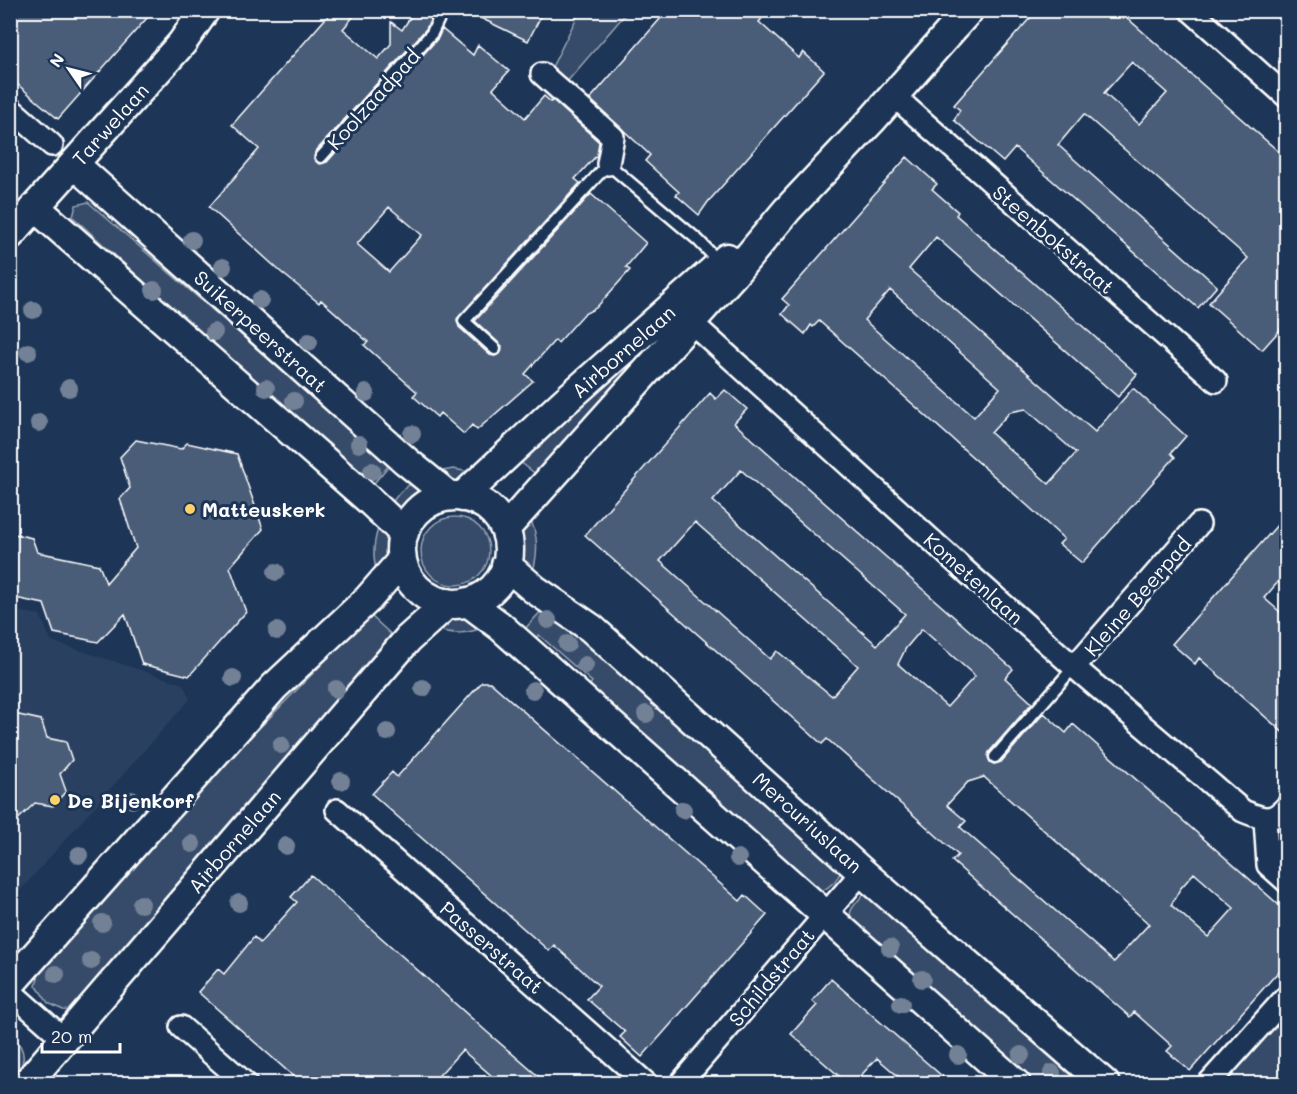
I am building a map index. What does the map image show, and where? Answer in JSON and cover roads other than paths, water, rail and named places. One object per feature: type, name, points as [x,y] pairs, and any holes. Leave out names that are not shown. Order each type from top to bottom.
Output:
[{"type":"street","name":"Tarwelaan","points":[[10,235],[182,43],[205,10]]},
{"type":"street","name":"Airbornelaan","points":[[504,529],[682,314],[787,210],[894,96],[969,10]]},
{"type":"street","points":[[1190,10],[1287,96]]},
{"type":"street","points":[[542,74],[612,137],[608,164]]},
{"type":"street","name":"Steenbokstraat","points":[[894,96],[1216,381]]},
{"type":"street","points":[[10,108],[52,145]]},
{"type":"street","name":"Suikerpeerstraat","points":[[74,164],[406,461],[456,497]]},
{"type":"street","points":[[10,984],[274,687],[368,599],[403,547],[411,519],[421,508],[435,500],[456,497],[476,500],[498,517],[504,529],[508,547],[507,565],[501,578],[481,597],[458,603],[435,600],[423,594],[410,579],[403,547],[368,499],[35,207]]},
{"type":"street","name":"Airbornelaan","points":[[456,497],[564,402],[682,314]]},
{"type":"street","name":"Kometenlaan","points":[[682,314],[1074,667],[1243,811],[1265,819]]},
{"type":"street","name":"Kleine Beerpad","points":[[1074,667],[1199,524]]},
{"type":"street","name":"Mercuriuslaan","points":[[507,565],[534,589],[591,628],[862,872],[1105,1083]]},
{"type":"street","name":"Airbornelaan","points":[[26,1083],[408,639],[458,603]]},
{"type":"street","points":[[458,603],[504,630],[1016,1083]]},
{"type":"street","points":[[1287,807],[1280,815],[1265,819],[1268,865],[1287,881]]},
{"type":"street","name":"Passerstraat","points":[[337,810],[647,1083]]},
{"type":"street","name":"Schildstraat","points":[[680,1083],[862,872]]},
{"type":"street","points":[[10,991],[64,1039]]},
{"type":"street","points":[[1208,1083],[1287,997]]},
{"type":"street","points":[[181,1027],[246,1083]]},
{"type":"lane","name":"Koolzaadpad","points":[[321,157],[432,33],[443,10]]},
{"type":"lane","points":[[495,349],[464,321],[608,164],[698,240],[727,269]]},
{"type":"lane","points":[[995,757],[1074,667]]},
{"type":"place","name":"Matteuskerk","points":[[190,509]]},
{"type":"place","name":"De Bijenkorf","points":[[55,800]]}]
